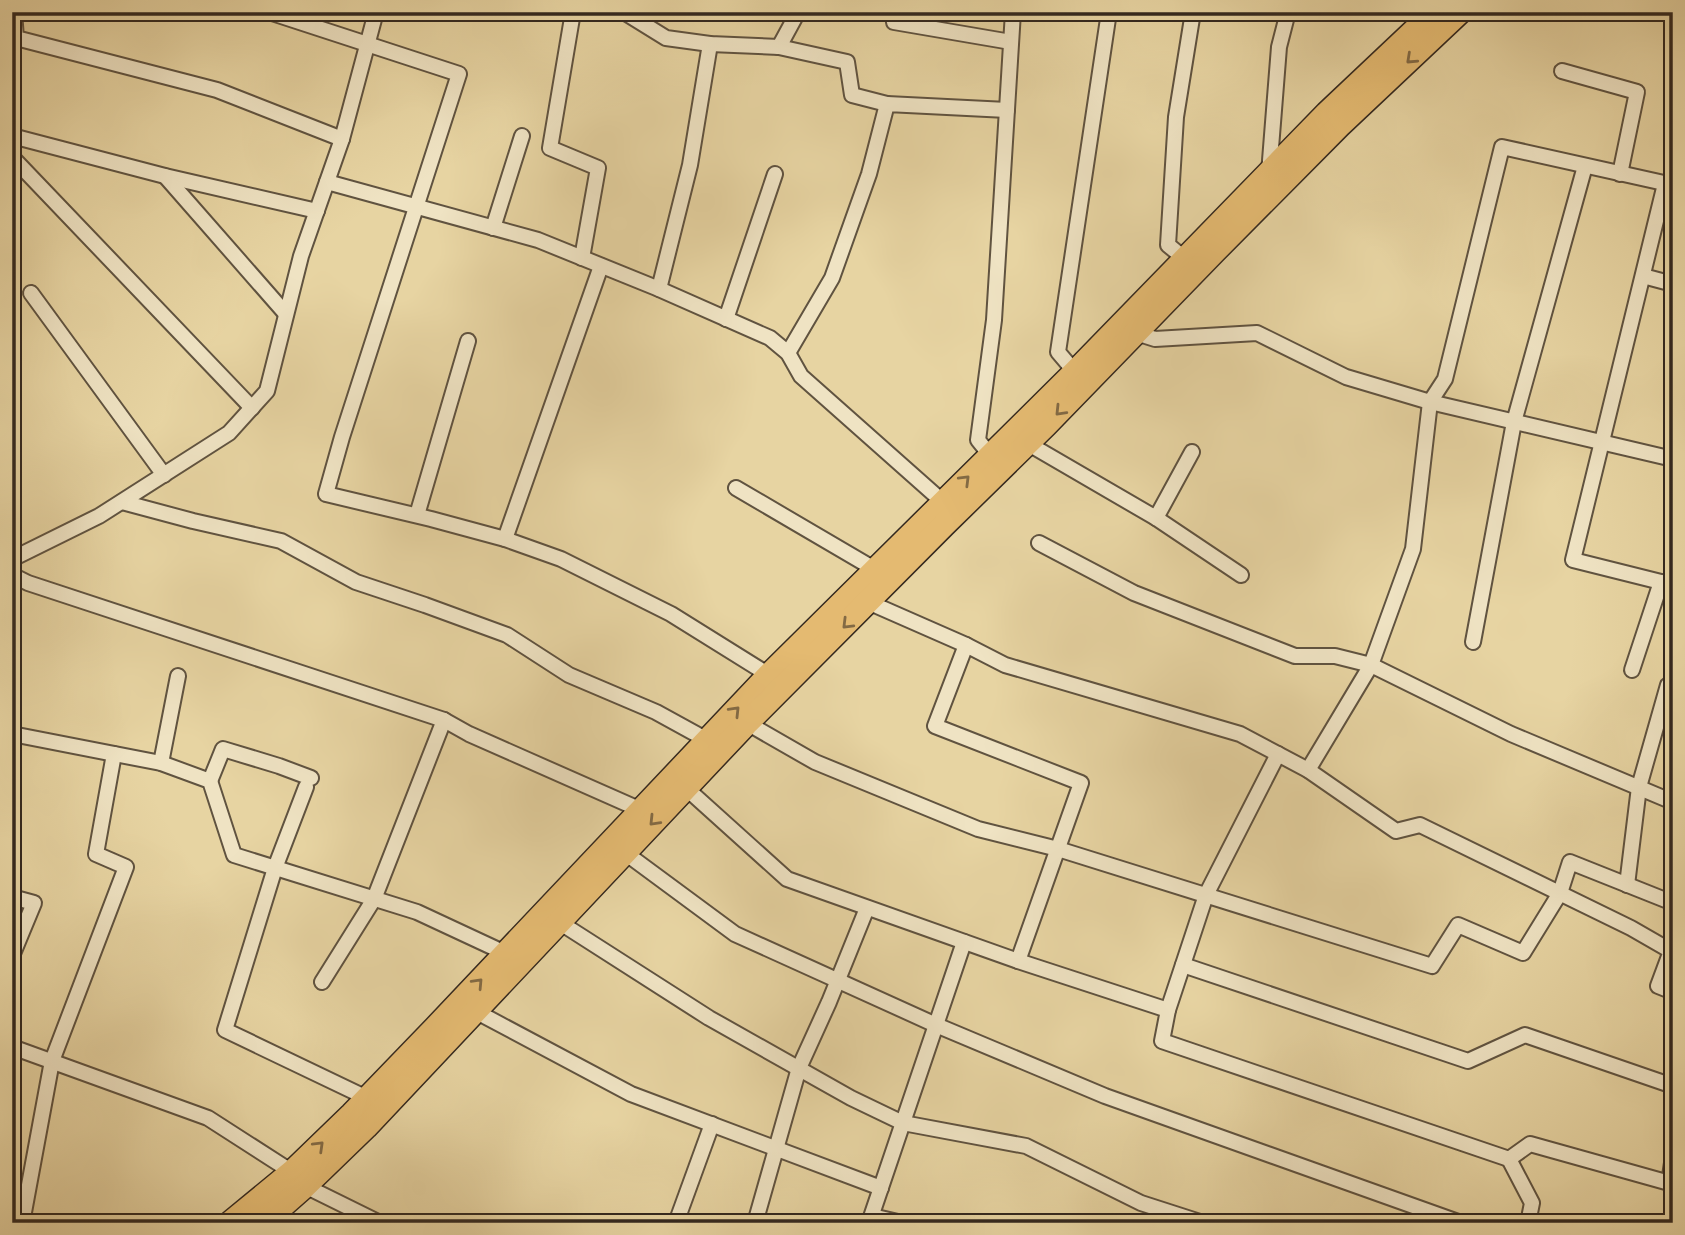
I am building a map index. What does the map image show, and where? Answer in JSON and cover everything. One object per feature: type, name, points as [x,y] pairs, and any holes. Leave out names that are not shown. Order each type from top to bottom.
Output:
[{"type":"highway","points":[[263,1223],[367,1098],[552,916],[641,810],[680,782],[747,723],[868,602],[949,508],[990,455],[1136,333],[1269,173],[1327,113],[1434,12]]},
{"type":"highway","points":[[552,916],[624,852],[680,782],[707,740],[769,676],[876,570],[1027,443],[1081,377],[1191,264],[1459,13]]},
{"type":"highway","points":[[230,1223],[299,1179],[366,1126],[475,1011],[512,958]]},
{"type":"street","points":[[14,12],[16,38],[216,90],[342,139]]},
{"type":"street","points":[[12,559],[99,516],[164,475],[229,432],[267,391],[301,256],[342,139],[376,12]]},
{"type":"street","points":[[573,12],[550,148],[598,168],[582,258]]},
{"type":"street","points":[[624,12],[666,38],[710,44],[779,47],[847,62],[852,95],[887,104],[1007,110]]},
{"type":"street","points":[[779,47],[798,12]]},
{"type":"street","points":[[893,12],[894,22],[1011,42]]},
{"type":"street","points":[[990,455],[978,440],[994,320],[1013,12]]},
{"type":"street","points":[[1081,377],[1058,352],[1109,12]]},
{"type":"street","points":[[1191,264],[1168,245],[1176,117],[1194,12]]},
{"type":"street","points":[[1269,173],[1279,47],[1288,12]]},
{"type":"street","points":[[278,13],[459,75],[326,494],[505,539],[561,559],[671,614],[769,676]]},
{"type":"street","points":[[659,289],[690,165],[710,44]]},
{"type":"street","points":[[1562,71],[1637,92],[1620,174]]},
{"type":"street","points":[[788,354],[832,278],[869,174],[887,104]]},
{"type":"street","points":[[12,136],[165,176],[317,211]]},
{"type":"street","points":[[493,228],[522,136]]},
{"type":"street","points":[[1308,770],[1371,665],[1413,549],[1430,402],[1445,379],[1502,147],[1669,185],[1643,276],[1573,560],[1667,584],[1632,670]]},
{"type":"street","points":[[13,159],[252,408]]},
{"type":"street","points":[[1472,642],[1514,422],[1585,166]]},
{"type":"street","points":[[726,319],[775,174]]},
{"type":"street","points":[[165,176],[286,314]]},
{"type":"street","points":[[327,182],[538,240],[770,338],[788,354],[801,376],[949,508]]},
{"type":"street","points":[[505,539],[601,266]]},
{"type":"street","points":[[1643,276],[1673,284]]},
{"type":"street","points":[[31,293],[164,475]]},
{"type":"street","points":[[1136,333],[1155,339],[1257,333],[1346,377],[1430,402],[1673,459]]},
{"type":"street","points":[[417,515],[468,341]]},
{"type":"street","points":[[1027,443],[1156,518],[1241,575]]},
{"type":"street","points":[[1156,518],[1192,452]]},
{"type":"street","points":[[736,488],[876,570]]},
{"type":"street","points":[[122,502],[281,541],[356,582],[507,635],[569,675],[656,712],[707,740]]},
{"type":"street","points":[[1039,543],[1134,593],[1295,656],[1335,656],[1371,665],[1511,734],[1673,802]]},
{"type":"street","points":[[12,575],[28,583],[444,720],[641,810]]},
{"type":"street","points":[[868,602],[1005,665],[1240,734],[1308,770],[1396,831],[1420,825],[1631,928],[1671,951],[1658,986],[1673,992]]},
{"type":"street","points":[[966,645],[935,726],[1082,783],[1018,961]]},
{"type":"street","points":[[161,763],[178,676]]},
{"type":"street","points":[[1627,885],[1639,787],[1668,685]]},
{"type":"street","points":[[322,982],[374,899],[444,720]]},
{"type":"street","points":[[747,723],[814,762],[978,829],[1058,849],[1432,965],[1458,925],[1523,953],[1560,893],[1570,862],[1673,903]]},
{"type":"street","points":[[12,734],[161,763],[210,781]]},
{"type":"street","points":[[367,1098],[225,1030],[275,868],[308,783],[279,766],[223,749],[210,781],[234,855],[275,868],[374,899],[417,912],[512,958]]},
{"type":"street","points":[[22,1223],[52,1061],[125,867],[96,854],[114,754]]},
{"type":"street","points":[[1278,754],[1206,895],[1168,1010],[1162,1041],[1508,1159],[1532,1203],[1528,1223]]},
{"type":"street","points":[[680,782],[787,879],[1018,961],[1168,1010]]},
{"type":"street","points":[[624,852],[735,934],[936,1025],[1105,1096],[1461,1223]]},
{"type":"street","points":[[12,897],[34,903],[12,956]]},
{"type":"street","points":[[754,1223],[799,1068],[867,908]]},
{"type":"street","points":[[552,916],[709,1018],[851,1098],[903,1123],[1026,1146],[1141,1203],[1203,1223]]},
{"type":"street","points":[[902,1223],[870,1219],[964,942]]},
{"type":"street","points":[[1183,965],[1468,1061],[1525,1035],[1673,1086]]},
{"type":"street","points":[[475,1011],[631,1094],[881,1188]]},
{"type":"street","points":[[12,1048],[208,1118],[299,1179],[380,1223]]},
{"type":"street","points":[[676,1223],[712,1124]]},
{"type":"street","points":[[1508,1159],[1530,1144],[1671,1184],[1673,1156]]}]
